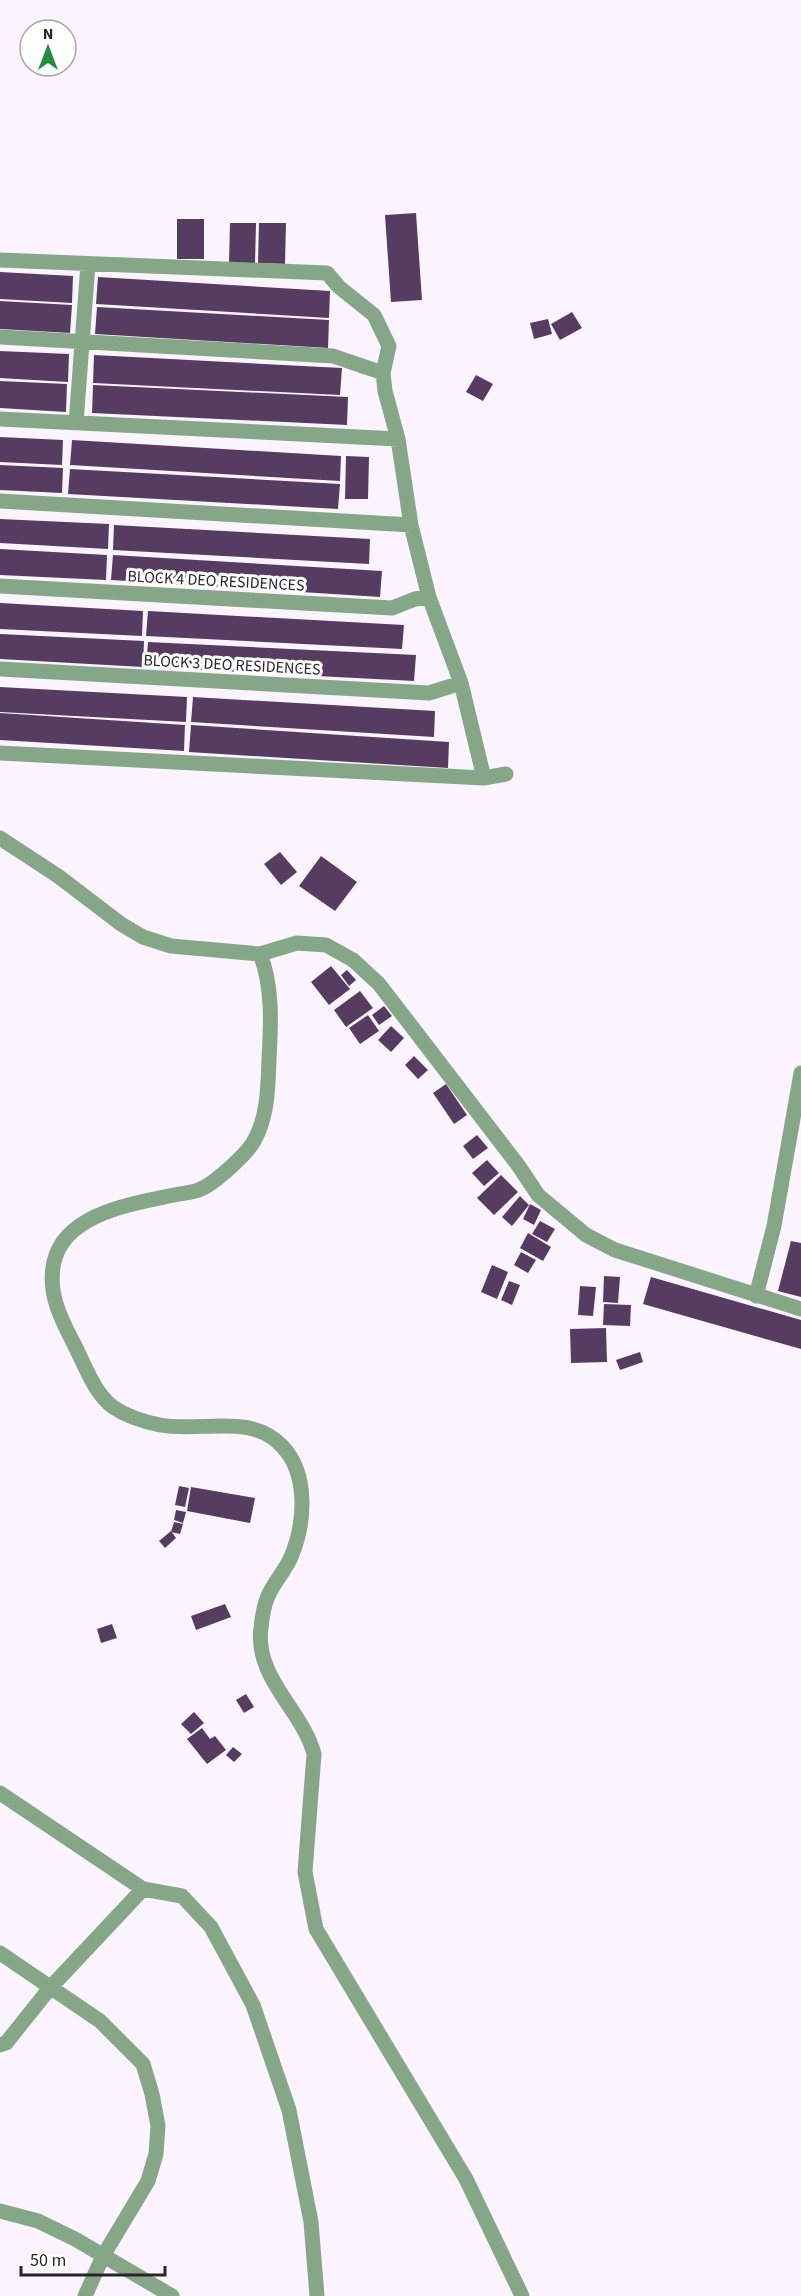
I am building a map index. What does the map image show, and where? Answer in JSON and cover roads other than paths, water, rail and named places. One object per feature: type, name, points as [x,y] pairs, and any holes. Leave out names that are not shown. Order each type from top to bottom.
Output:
[{"type":"street","points":[[0,260],[327,273],[339,287],[374,315],[389,346],[383,373],[385,392],[398,439],[411,525],[429,597],[461,683],[484,778]]},
{"type":"street","points":[[76,423],[88,264]]},
{"type":"street","points":[[0,337],[333,356],[383,373]]},
{"type":"street","points":[[0,419],[398,439]]},
{"type":"street","points":[[0,501],[411,525]]},
{"type":"street","name":"BLOCK 4 DEO RESIDENCES","points":[[0,586],[392,608],[415,599],[429,597]]},
{"type":"street","name":"BLOCK 3 DEO RESIDENCES","points":[[0,669],[429,693],[461,683]]},
{"type":"street","points":[[0,753],[484,778],[506,774]]},
{"type":"street","points":[[0,838],[58,876],[121,924],[143,937],[171,946],[260,954],[297,943],[326,945],[353,960],[386,994],[511,1156],[538,1195],[586,1235],[615,1250],[801,1309]]},
{"type":"street","points":[[260,954],[266,970],[271,1028],[267,1102],[255,1140],[238,1160],[201,1189],[134,1204],[100,1215],[78,1227],[66,1237],[58,1250],[53,1263],[52,1289],[63,1323],[92,1380],[102,1397],[114,1407],[138,1419],[162,1426],[245,1426],[269,1434],[284,1448],[294,1463],[301,1490],[301,1519],[297,1543],[290,1560],[268,1596],[260,1630],[262,1655],[311,1742],[314,1754],[305,1872],[316,1929],[466,2179],[522,2296]]},
{"type":"street","points":[[756,1296],[774,1226],[801,1073]]},
{"type":"street","points":[[0,1793],[144,1889],[182,1896],[211,1927],[254,2005],[289,2110],[311,2222],[317,2296]]},
{"type":"street","points":[[0,2045],[6,2043],[50,1988],[144,1889]]},
{"type":"street","points":[[0,1953],[100,2020],[142,2064],[152,2094],[158,2126],[156,2154],[148,2181],[103,2256],[85,2296]]},
{"type":"street","points":[[0,2211],[38,2221],[75,2239],[172,2296]]}]
